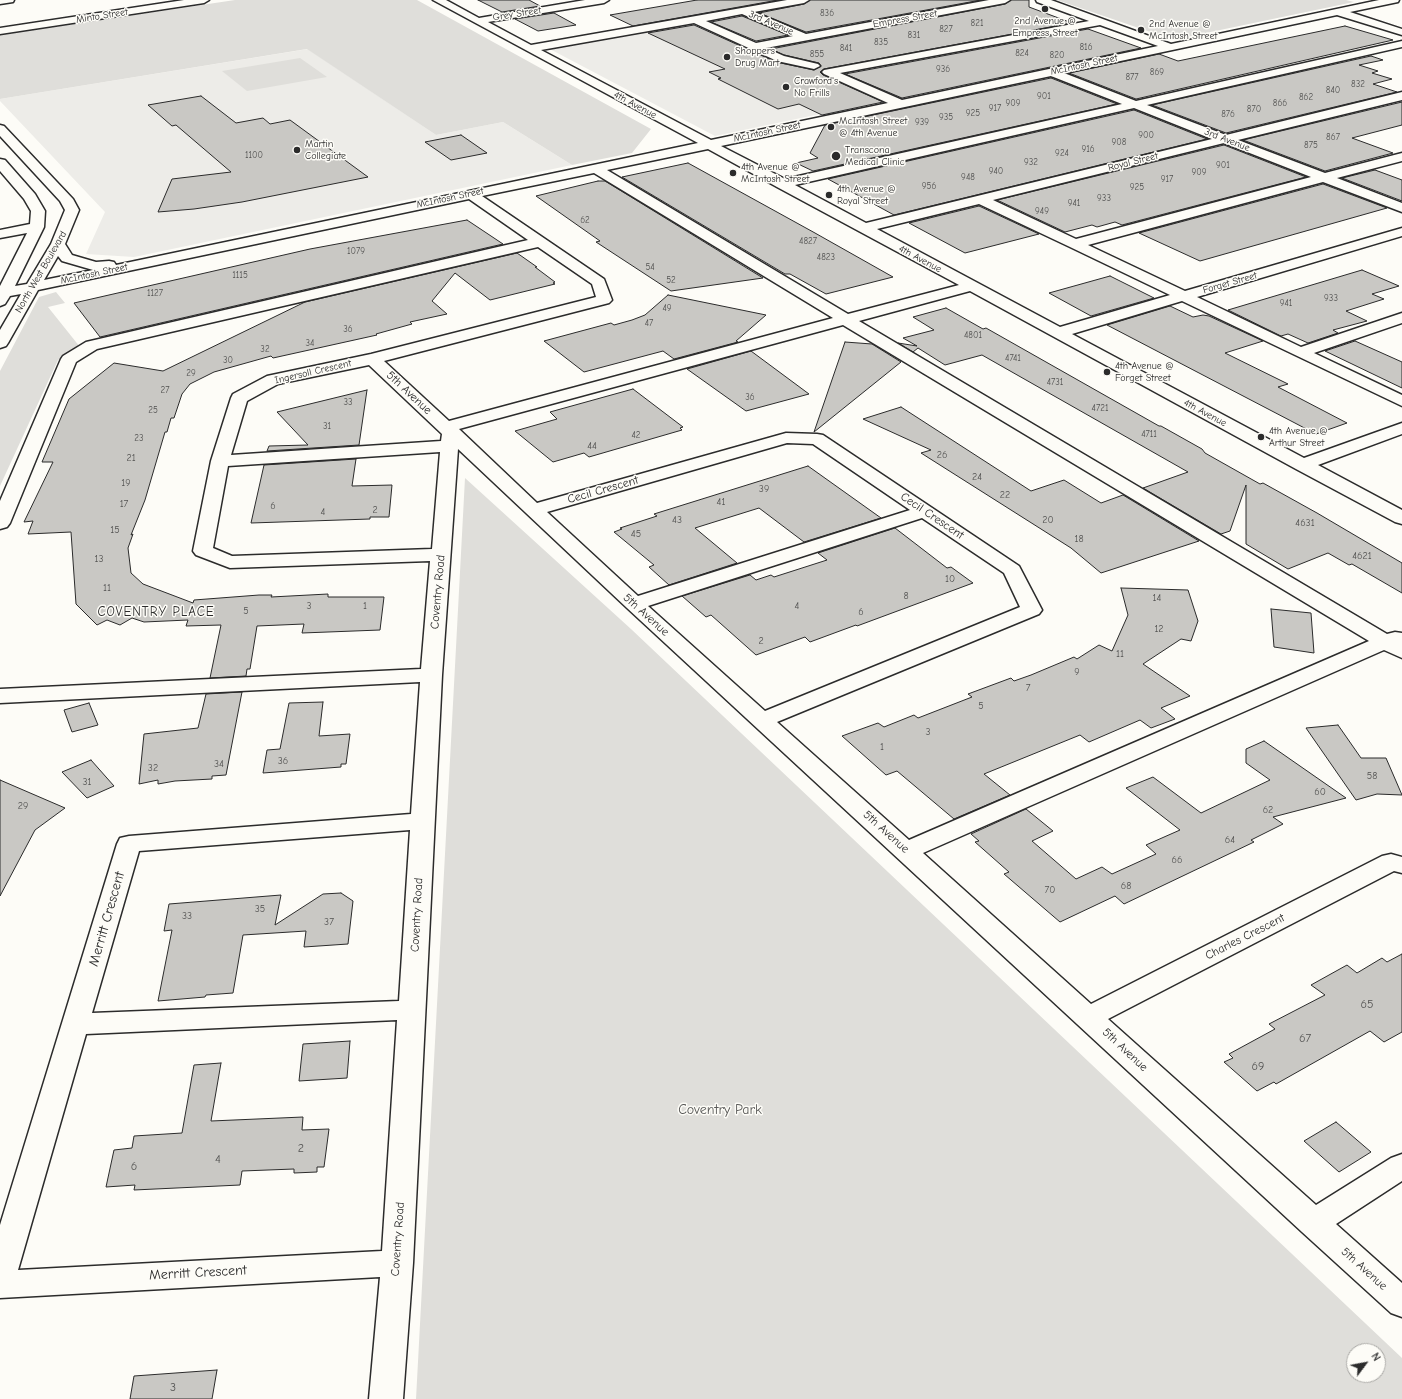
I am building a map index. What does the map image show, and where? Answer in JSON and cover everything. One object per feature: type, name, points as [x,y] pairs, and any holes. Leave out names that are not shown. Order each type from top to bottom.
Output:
[{"type":"street","points":[[0,1],[9,0]]},
{"type":"street","name":"Minto Street","points":[[0,31],[204,0]]},
{"type":"street","name":"4th Avenue","points":[[438,0],[709,144],[1402,518]]},
{"type":"street","name":"Grey Street","points":[[477,21],[604,0]]},
{"type":"street","points":[[529,48],[804,0]]},
{"type":"street","name":"Empress Street","points":[[754,47],[1006,0]]},
{"type":"street","points":[[1041,0],[1170,47]]},
{"type":"street","points":[[1350,0],[1368,5]]},
{"type":"street","name":"McIntosh Street","points":[[1,296],[32,287],[1394,0]]},
{"type":"street","name":"3rd Avenue","points":[[723,3],[804,37]]},
{"type":"street","points":[[1337,12],[1402,32]]},
{"type":"street","points":[[694,19],[781,59],[814,66]]},
{"type":"street","points":[[828,72],[1101,22]]},
{"type":"street","points":[[767,44],[900,104]]},
{"type":"street","points":[[782,184],[1402,44]]},
{"type":"street","name":"3rd Avenue","points":[[1051,72],[1402,208]]},
{"type":"street","name":"Royal Street","points":[[864,228],[1402,96]]},
{"type":"street","name":"North West Boulevard","points":[[0,129],[66,199],[72,210],[68,223],[58,244],[0,344]]},
{"type":"street","points":[[1075,244],[1402,157]]},
{"type":"street","name":"North West Boulevard","points":[[0,163],[30,197],[38,211],[37,227],[1,296]]},
{"type":"street","points":[[595,168],[846,320],[1396,643]]},
{"type":"street","points":[[0,184],[44,176]]},
{"type":"street","name":"Ingersoll Crescent","points":[[441,555],[230,562],[204,550],[220,460],[239,398],[273,380],[372,359],[604,300],[599,282],[470,194]]},
{"type":"street","points":[[982,200],[1186,296],[1402,401]]},
{"type":"street","points":[[0,234],[37,227]]},
{"type":"street","name":"Forget Street","points":[[1057,333],[1402,232]]},
{"type":"street","points":[[0,523],[70,359],[92,345],[540,242]]},
{"type":"street","name":"McIntosh Street","points":[[58,244],[67,258],[95,266],[141,264]]},
{"type":"street","points":[[220,460],[449,435],[846,320],[971,286]]},
{"type":"street","points":[[1301,352],[1402,318]]},
{"type":"street","name":"5th Avenue","points":[[372,359],[449,435],[534,510],[634,604],[1402,1303]]},
{"type":"street","points":[[1302,465],[1402,428]]},
{"type":"street","name":"Coventry Road","points":[[386,1399],[397,1263],[431,675],[449,435]]},
{"type":"street","name":"Cecil Crescent","points":[[534,510],[786,438],[817,440],[1012,570],[1032,610],[762,720]]},
{"type":"street","points":[[634,604],[925,511]]},
{"type":"street","points":[[906,851],[1396,643]]},
{"type":"street","points":[[0,696],[431,675]]},
{"type":"street","name":"Merritt Crescent","points":[[0,1277],[129,844],[422,821]]},
{"type":"street","name":"Charles Crescent","points":[[1089,1017],[1391,862],[1402,865]]},
{"type":"street","points":[[76,1024],[411,1010]]},
{"type":"street","points":[[1313,1223],[1402,1166]]},
{"type":"street","name":"Merritt Crescent","points":[[0,1284],[397,1263]]},
{"type":"shaded area","points":[[701,20],[882,101],[715,136],[546,47]]},
{"type":"shaded area","name":"Martin Collegiate","points":[[308,49],[436,135],[503,122],[572,165],[134,257],[86,254],[105,212],[0,101],[0,99]]},
{"type":"green space","points":[[235,0],[417,0],[651,129],[632,153],[572,165],[503,122],[436,135],[307,49],[0,99],[0,35]]},
{"type":"green space","points":[[1057,0],[1346,0],[1354,2],[1177,39],[1168,38]]},
{"type":"green space","points":[[300,58],[327,77],[247,91],[222,71]]},
{"type":"green space","points":[[56,292],[65,303],[48,307],[80,347],[58,360],[0,486],[0,371],[39,297]]},
{"type":"green space","name":"Coventry Park","points":[[465,478],[631,629],[1402,1358],[1402,1399],[416,1399]]},
{"type":"building","points":[[478,0],[529,0],[540,6],[502,12]]},
{"type":"building","points":[[697,0],[778,0],[633,26],[610,15]]},
{"type":"building","points":[[810,0],[981,0],[806,32],[759,13],[804,4]]},
{"type":"building","points":[[1011,0],[1029,0],[1029,7],[1072,23],[824,69],[820,72],[823,75],[883,102],[822,115],[799,104],[778,109],[718,79],[721,78],[709,72],[725,69],[648,33],[694,25],[776,62],[814,70],[821,66],[819,63],[784,55],[771,49],[1005,4]]},
{"type":"building","points":[[554,13],[576,25],[538,31],[515,19]]},
{"type":"building","points":[[742,16],[788,35],[756,41],[711,22]]},
{"type":"building","points":[[1345,26],[1393,40],[1136,99],[1069,73],[1159,54],[1178,61]]},
{"type":"building","points":[[1088,29],[1141,48],[902,98],[845,74]]},
{"type":"building","points":[[1371,56],[1383,60],[1359,65],[1378,71],[1372,73],[1392,79],[1373,84],[1397,92],[1226,133],[1152,105]]},
{"type":"building","points":[[1051,78],[1117,104],[813,171],[796,163],[818,158],[810,153],[825,125]]},
{"type":"building","points":[[201,96],[236,123],[263,118],[270,124],[290,120],[368,177],[242,202],[194,209],[158,212],[172,179],[231,172],[176,125],[172,126],[148,105]]},
{"type":"building","points":[[1402,102],[1402,125],[1352,138],[1393,153],[1325,171],[1243,140]]},
{"type":"building","points":[[1134,110],[1207,139],[894,215],[828,179]]},
{"type":"building","points":[[461,135],[487,153],[451,160],[425,142]]},
{"type":"building","points":[[1224,145],[1306,177],[1122,225],[1115,222],[1097,227],[1092,225],[1065,232],[997,200]]},
{"type":"building","points":[[688,163],[893,277],[826,294],[790,274],[785,274],[622,177]]},
{"type":"building","points":[[1375,170],[1402,180],[1402,201],[1342,178]]},
{"type":"building","points":[[598,181],[605,181],[763,278],[671,291],[596,242],[600,241],[536,196]]},
{"type":"building","points":[[1323,184],[1387,208],[1200,261],[1139,233]]},
{"type":"building","points":[[979,206],[1039,234],[965,253],[909,223]]},
{"type":"building","points":[[467,220],[503,244],[100,337],[74,303],[310,249]]},
{"type":"building","points":[[517,253],[537,267],[535,267],[555,282],[553,283],[555,284],[490,300],[455,273],[432,301],[447,314],[410,322],[412,324],[376,334],[377,335],[273,358],[271,356],[214,372],[190,384],[182,394],[174,418],[171,418],[167,432],[165,432],[145,500],[131,535],[133,534],[128,548],[131,573],[143,584],[193,603],[194,600],[259,595],[272,595],[271,597],[328,594],[328,597],[384,597],[380,630],[302,633],[304,624],[257,626],[250,669],[247,669],[246,676],[210,678],[221,625],[186,626],[188,620],[144,622],[132,618],[120,625],[107,620],[97,625],[76,604],[71,532],[28,534],[33,521],[24,522],[53,462],[42,462],[69,399],[114,363],[163,371],[305,302]]},
{"type":"building","points":[[1362,270],[1399,286],[1372,294],[1384,299],[1346,311],[1367,321],[1333,330],[1338,333],[1308,343],[1288,334],[1281,336],[1228,310]]},
{"type":"building","points":[[1110,276],[1154,298],[1091,316],[1049,293]]},
{"type":"building","points":[[668,295],[766,315],[736,341],[738,342],[674,359],[663,351],[584,372],[544,341],[611,323],[614,325],[632,320],[645,315]]},
{"type":"building","points":[[1170,306],[1193,317],[1203,315],[1209,316],[1263,341],[1225,353],[1288,384],[1278,387],[1347,423],[1316,434],[1107,325]]},
{"type":"building","points":[[946,308],[983,329],[986,328],[1161,426],[1260,484],[1263,483],[1317,513],[1402,563],[1402,593],[1352,564],[1349,565],[1328,553],[1288,569],[1246,544],[1246,485],[1230,531],[1221,534],[1143,488],[1188,472],[982,355],[945,365],[918,348],[913,352],[898,343],[917,346],[903,338],[934,330],[913,317]]},
{"type":"building","points":[[1355,341],[1402,362],[1402,388],[1325,351]]},
{"type":"building","points":[[845,342],[872,344],[901,362],[814,432]]},
{"type":"building","points":[[751,351],[809,394],[746,411],[687,369]]},
{"type":"building","points":[[633,389],[683,427],[680,428],[682,430],[589,457],[584,453],[553,462],[515,431],[557,419],[550,412]]},
{"type":"building","points":[[367,390],[359,445],[267,451],[269,446],[308,445],[277,412]]},
{"type":"building","points":[[901,407],[1031,491],[1064,480],[1101,503],[1123,495],[1199,541],[1101,573],[1071,548],[921,453],[931,450],[863,419]]},
{"type":"building","points":[[356,459],[352,486],[392,485],[389,517],[251,523],[264,465]]},
{"type":"building","points":[[808,466],[881,518],[804,542],[759,508],[695,528],[737,563],[669,585],[649,567],[654,565],[614,532],[622,529],[620,528],[657,516],[654,514]]},
{"type":"building","points":[[895,528],[947,568],[951,567],[973,583],[810,642],[805,637],[756,655],[711,615],[706,617],[682,596],[750,575],[756,580],[771,575],[774,577],[827,560],[818,553]]},
{"type":"building","points":[[1121,588],[1188,590],[1198,621],[1191,641],[1181,639],[1143,664],[1190,696],[1161,708],[1175,719],[1151,728],[1140,720],[1089,742],[1080,735],[984,774],[1010,795],[954,819],[897,771],[886,775],[842,736],[878,723],[884,727],[914,715],[918,718],[972,697],[968,694],[1011,678],[1014,681],[1074,657],[1077,659],[1099,645],[1112,651],[1128,615]]},
{"type":"building","points":[[1271,609],[1311,613],[1314,653],[1274,647]]},
{"type":"building","points":[[242,692],[226,775],[212,776],[212,779],[175,781],[158,784],[158,780],[139,784],[144,734],[198,728],[206,694]]},
{"type":"building","points":[[323,702],[319,736],[350,734],[346,764],[341,764],[341,767],[263,773],[267,750],[280,749],[289,703]]},
{"type":"building","points":[[89,703],[98,725],[72,732],[64,710]]},
{"type":"building","points":[[1338,725],[1361,758],[1386,758],[1402,795],[1377,794],[1356,800],[1306,728]]},
{"type":"building","points":[[1264,741],[1346,798],[1273,817],[1283,824],[1251,840],[1254,842],[1124,904],[1115,896],[1060,922],[1004,874],[1009,872],[975,842],[979,841],[971,834],[1026,809],[1053,831],[1032,841],[1076,879],[1102,867],[1112,874],[1156,854],[1146,845],[1180,830],[1126,788],[1153,777],[1201,813],[1270,780],[1246,763],[1246,749]]},
{"type":"building","points":[[91,760],[114,786],[87,798],[62,772]]},
{"type":"building","points":[[0,780],[65,808],[35,830],[0,896]]},
{"type":"building","points":[[341,893],[353,901],[348,944],[304,947],[306,931],[243,935],[233,993],[158,1001],[172,930],[164,931],[169,904],[281,895],[275,925],[323,894]]},
{"type":"building","points":[[1402,954],[1402,1032],[1384,1042],[1370,1031],[1276,1084],[1274,1082],[1257,1091],[1224,1062],[1233,1058],[1229,1054],[1275,1029],[1269,1024],[1325,995],[1311,985],[1347,965],[1357,973],[1382,958],[1387,962]]},
{"type":"building","points":[[350,1041],[347,1078],[299,1081],[303,1044]]},
{"type":"building","points":[[221,1063],[211,1121],[303,1117],[302,1130],[329,1129],[324,1167],[317,1167],[317,1172],[294,1173],[294,1169],[242,1171],[240,1185],[134,1190],[135,1185],[106,1187],[114,1150],[132,1148],[134,1136],[182,1133],[194,1065]]},
{"type":"building","points":[[1336,1122],[1371,1152],[1339,1172],[1304,1141]]},
{"type":"building","points":[[217,1370],[212,1399],[130,1399],[134,1376]]},
{"type":"place","name":"2nd Avenue @ Empress Street","points":[[1045,9]]},
{"type":"place","name":"2nd Avenue @ McIntosh Street","points":[[1141,30]]},
{"type":"place","name":"Shoppers Drug Mart","points":[[727,57]]},
{"type":"place","name":"Crawford's No Frills","points":[[786,87]]},
{"type":"place","name":"McIntosh Street @ 4th Avenue","points":[[831,127]]},
{"type":"place","name":"Martin Collegiate","points":[[297,150]]},
{"type":"place","name":"Transcona Medical Clinic","points":[[836,156]]},
{"type":"place","name":"4th Avenue @ McIntosh Street","points":[[733,173]]},
{"type":"place","name":"4th Avenue @ Royal Street","points":[[829,195]]},
{"type":"place","name":"4th Avenue @ Forget Street","points":[[1107,372]]},
{"type":"place","name":"4th Avenue @ Arthur Street","points":[[1261,437]]},
{"type":"district","name":"COVENTRY PLACE","points":[[156,612]]}]
